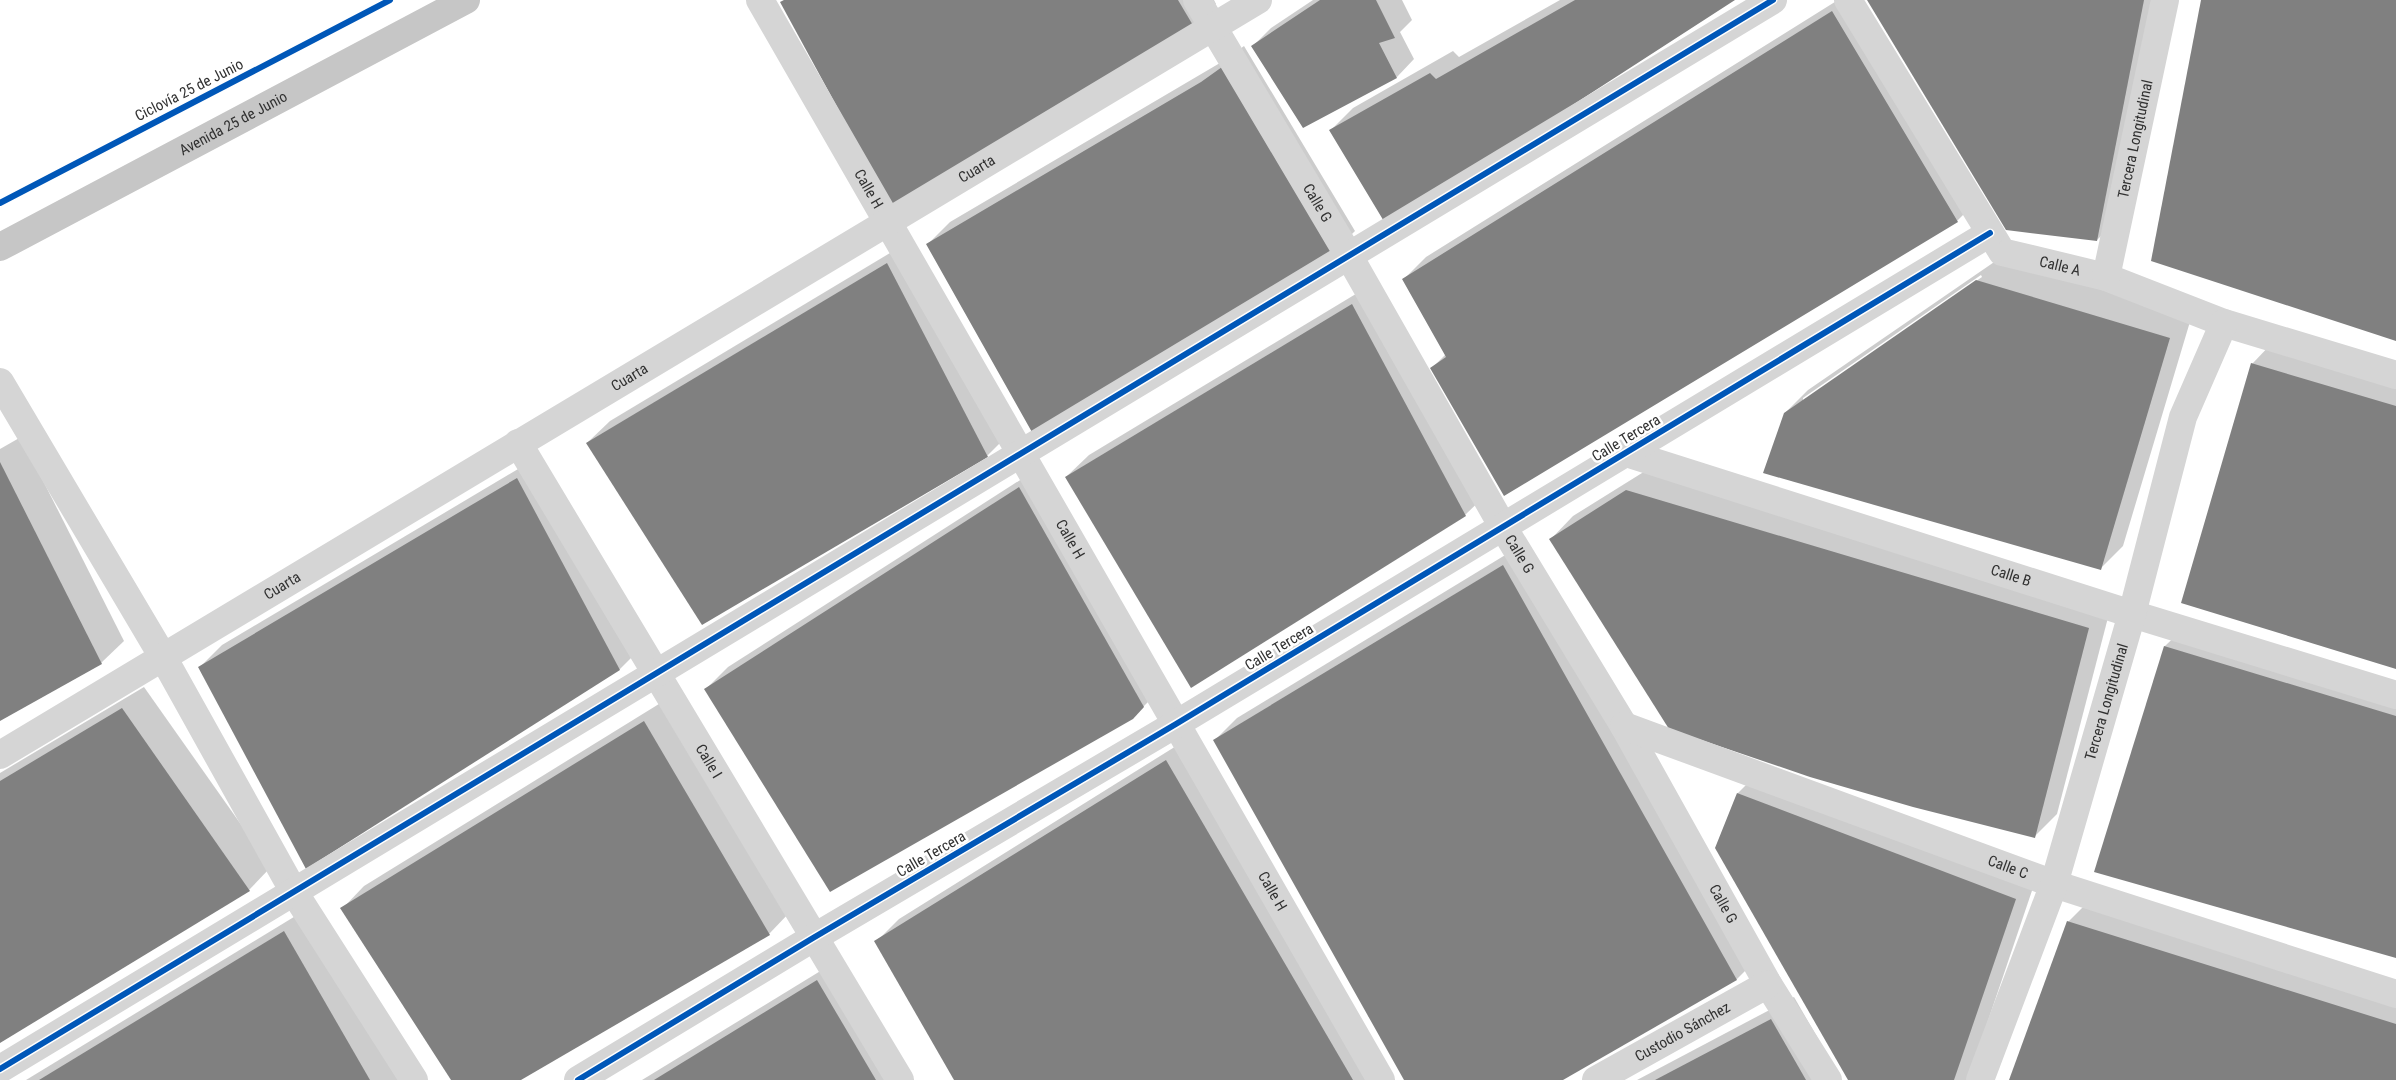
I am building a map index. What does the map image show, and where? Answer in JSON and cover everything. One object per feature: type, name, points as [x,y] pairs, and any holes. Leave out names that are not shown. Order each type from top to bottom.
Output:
[{"type":"highway","name":"Avenida 25 de Junio","points":[[0,246],[466,0]]},
{"type":"street","name":"Calle H","points":[[760,0],[886,223],[1382,1080]]},
{"type":"street","name":"Calle G","points":[[1197,0],[1349,256],[1503,527],[1624,726],[1768,984],[1828,1080]]},
{"type":"street","name":"Cuarta","points":[[0,754],[1258,0]]},
{"type":"street","points":[[0,1069],[1773,0]]},
{"type":"street","name":"Calle A","points":[[1848,0],[2002,252],[2106,277],[2224,323],[2396,375]]},
{"type":"street","name":"Tercera Longitudinal","points":[[2106,277],[2165,0]]},
{"type":"street","name":"Calle Tercera","points":[[578,1080],[813,938],[1176,724],[1990,233]]},
{"type":"street","name":"Tercera Longitudinal","points":[[1980,1080],[2054,884],[2132,614],[2183,417],[2224,323]]},
{"type":"street","points":[[0,382],[163,657],[294,892],[414,1080]]},
{"type":"street","name":"Calle I","points":[[518,444],[900,1080]]},
{"type":"street","name":"Calle B","points":[[1626,453],[2132,614],[2396,695]]},
{"type":"street","name":"Calle C","points":[[1624,726],[2054,884],[2396,994]]},
{"type":"street","name":"Custodio Sánchez","points":[[1596,1080],[1768,984]]},
{"type":"building","points":[[784,0],[1178,0],[1194,27],[892,208],[780,2]]},
{"type":"building","points":[[1320,0],[1376,0],[1395,38],[1379,43],[1397,78],[1303,128],[1251,46]]},
{"type":"building","points":[[1575,0],[1735,0],[1489,159],[1385,223],[1329,130],[1430,73],[1436,79]]},
{"type":"building","points":[[1867,0],[2144,0],[2097,241],[2006,230]]},
{"type":"building","points":[[2201,0],[2396,0],[2396,341],[2151,261]]},
{"type":"building","points":[[1832,11],[1958,222],[1504,496],[1430,368],[1446,357],[1402,279]]},
{"type":"building","points":[[1222,67],[1334,254],[1033,434],[926,244],[1201,82]]},
{"type":"building","points":[[887,263],[988,457],[702,625],[586,443]]},
{"type":"building","points":[[1976,280],[2170,338],[2101,570],[1763,473],[1784,413]]},
{"type":"building","points":[[1352,304],[1466,516],[1191,688],[1065,477]]},
{"type":"building","points":[[2251,363],[2396,406],[2396,669],[2181,603]]},
{"type":"building","points":[[0,462],[102,664],[0,721]]},
{"type":"building","points":[[517,478],[620,670],[306,869],[198,667]]},
{"type":"building","points":[[1019,487],[1144,707],[1133,719],[830,892],[704,689]]},
{"type":"building","points":[[1626,490],[2089,628],[2035,838],[1913,807],[1810,777],[1669,729],[1549,539]]},
{"type":"building","points":[[1503,565],[1737,980],[1563,1080],[1404,1080],[1213,740]]},
{"type":"building","points":[[2164,646],[2396,716],[2396,958],[2094,872]]},
{"type":"building","points":[[122,708],[250,891],[0,1043],[0,781]]},
{"type":"building","points":[[644,721],[770,935],[521,1080],[451,1080],[340,908]]},
{"type":"building","points":[[1166,760],[1353,1080],[954,1080],[874,941]]},
{"type":"building","points":[[1737,793],[2016,899],[1954,1080],[1848,1080],[1715,848]]},
{"type":"building","points":[[2067,921],[2396,1024],[2396,1080],[2009,1080]]},
{"type":"building","points":[[284,931],[370,1080],[39,1080]]},
{"type":"building","points":[[817,980],[876,1080],[654,1080]]},
{"type":"building","points":[[1771,1019],[1806,1080],[1655,1080]]},
{"type":"cycle path","name":"Ciclovía 25 de Junio","points":[[0,203],[390,0]]},
{"type":"cycle path","points":[[0,1069],[1773,0]]},
{"type":"cycle path","points":[[578,1080],[813,938],[1176,724],[1990,233]]}]
